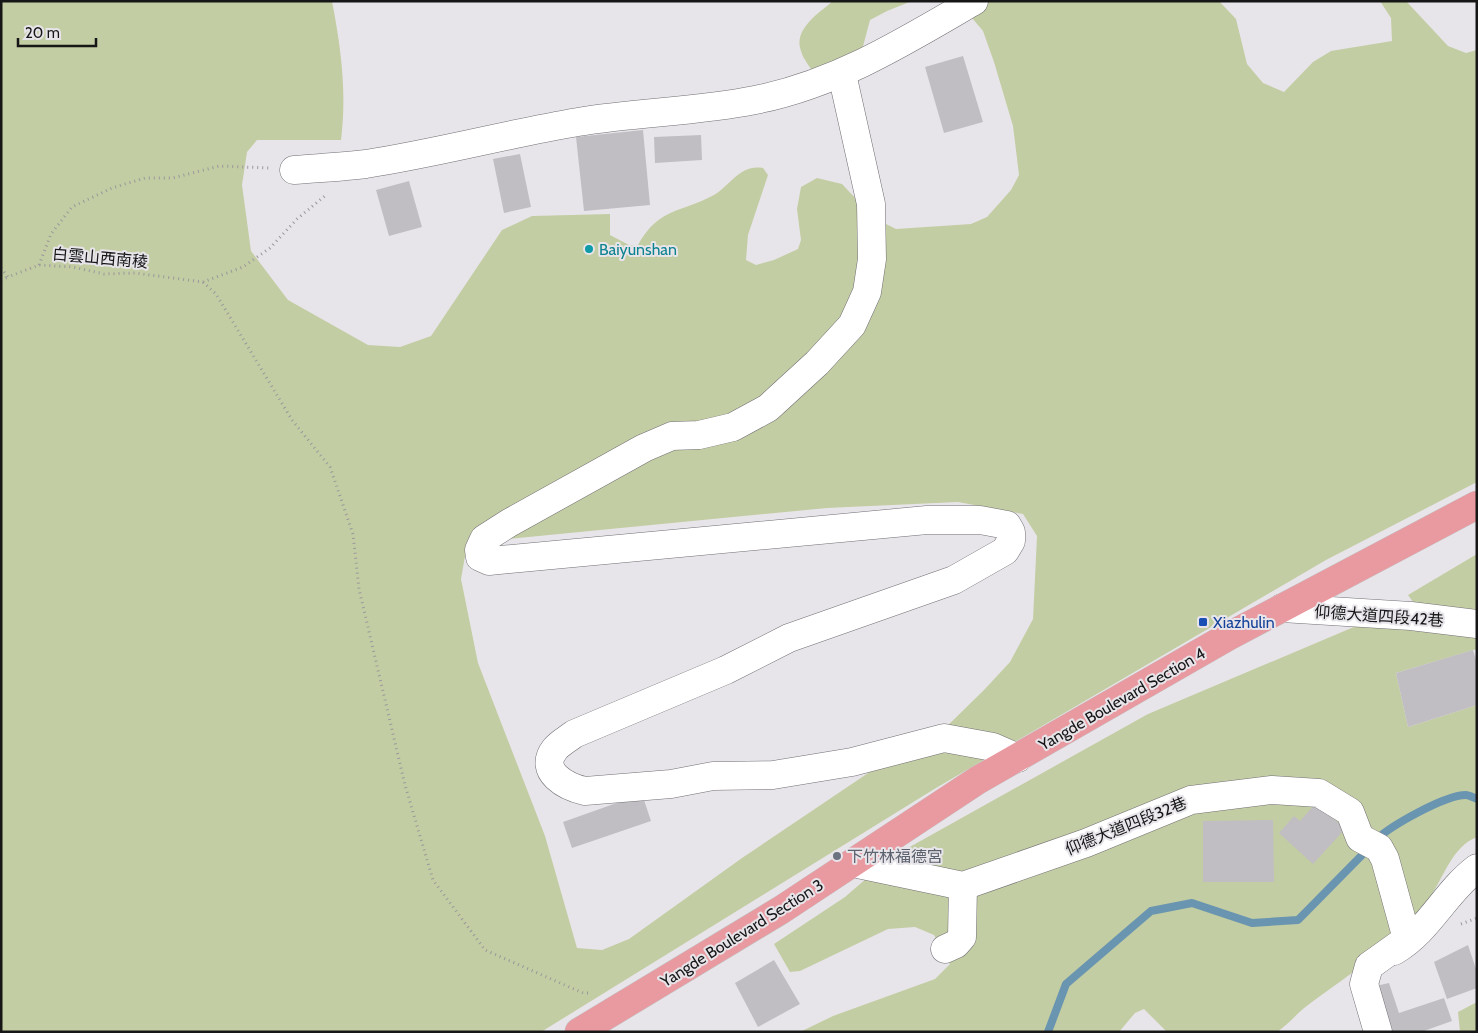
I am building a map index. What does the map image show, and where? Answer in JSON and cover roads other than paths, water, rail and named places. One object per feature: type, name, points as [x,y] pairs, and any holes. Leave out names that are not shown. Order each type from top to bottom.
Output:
[{"type":"main road","name":"Yangde Boulevard Section 4","points":[[978,780],[1282,608],[1477,505]]},
{"type":"main road","name":"Yangde Boulevard Section 3","points":[[579,1032],[781,910],[978,780]]},
{"type":"street","points":[[294,170],[366,164],[580,122],[713,108],[756,100],[791,91],[842,74],[881,56],[974,1]]},
{"type":"street","points":[[842,74],[871,204],[872,259],[867,292],[852,325],[817,362],[768,408],[733,427],[699,435],[672,436],[644,448],[509,523],[484,539],[479,550],[480,557],[489,561],[927,520],[998,522],[1007,525],[1011,532],[1011,541],[1005,551],[982,566],[954,580],[789,638],[726,670],[574,734],[554,750],[550,759],[552,772],[559,781],[572,788],[585,791],[671,784],[713,776],[773,775],[852,762],[944,738],[994,747],[1018,758]]},
{"type":"street","name":"仰德大道四段42巷","points":[[1282,608],[1411,616],[1477,624]]},
{"type":"street","name":"仰德大道四段32巷","points":[[963,886],[1086,844],[1191,800],[1272,790],[1319,793],[1350,812],[1369,843],[1385,859],[1407,939],[1369,966]]},
{"type":"street","points":[[853,863],[963,886],[962,937],[956,944],[945,949]]},
{"type":"street","points":[[1378,1032],[1364,984],[1369,966],[1405,945],[1432,919],[1460,881],[1477,868]]},
{"type":"waterway","points":[[1376,840],[1405,820],[1445,800],[1466,795],[1477,799]]},
{"type":"waterway","points":[[1048,1032],[1066,984],[1151,911],[1192,903],[1252,923],[1298,920],[1368,849]]},
{"type":"place","name":"Baiyunshan","points":[[589,249]]},
{"type":"place","name":"Xiazhulin","points":[[1203,622]]},
{"type":"place","name":"下竹林福德宮","points":[[837,856]]}]
